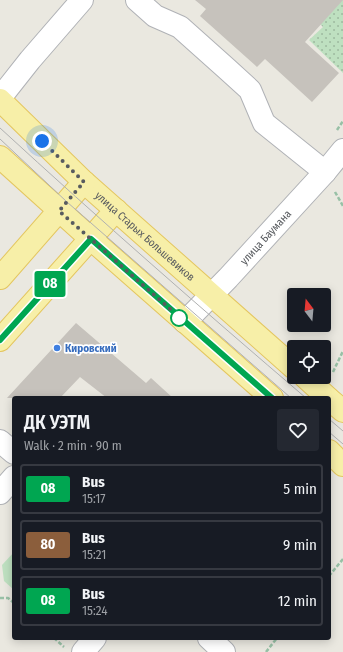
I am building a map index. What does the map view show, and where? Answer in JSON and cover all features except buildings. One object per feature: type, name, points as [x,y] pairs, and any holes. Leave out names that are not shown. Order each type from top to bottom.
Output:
[{"type":"main road","name":"улица Старых Большевиков","points":[[0,99],[84,182],[287,362]]},
{"type":"main road","points":[[0,157],[59,211],[270,396]]},
{"type":"main road","points":[[0,278],[84,182]]},
{"type":"main road","points":[[0,340],[116,210]]},
{"type":"main road","points":[[331,402],[343,411]]},
{"type":"main road","points":[[331,453],[343,465]]},
{"type":"street","points":[[0,99],[30,60],[82,0]]},
{"type":"street","points":[[137,0],[155,16],[180,27],[250,90],[264,123],[325,172]]},
{"type":"street","name":"улица Баумана","points":[[185,322],[325,172],[343,150]]},
{"type":"street","points":[[0,441],[12,451]]},
{"type":"street","points":[[0,493],[12,479]]},
{"type":"street","points":[[83,652],[93,640]]},
{"type":"street","points":[[211,640],[224,652]]},
{"type":"path","points":[[333,372],[343,351]]},
{"type":"path","points":[[331,574],[343,560]]},
{"type":"path","points":[[0,598],[8,598],[12,601]]},
{"type":"path","points":[[266,652],[276,640]]},
{"type":"green space","points":[[297,0],[343,0],[343,73],[309,40],[323,27]]},
{"type":"green space","points":[[12,554],[12,588],[4,581],[2,565]]},
{"type":"tram line","points":[[0,128],[76,197],[304,396]]},
{"type":"tram line","points":[[0,139],[67,202],[289,396]]},
{"type":"tram line","points":[[331,421],[343,431]]},
{"type":"tram line","points":[[331,434],[343,444]]},
{"type":"bus line","name":"08","points":[[0,340],[91,239],[189,327],[270,396]]},
{"type":"place","name":"Кировский","points":[[57,348]]},
{"type":"route","points":[[42,141],[84,182],[59,211],[185,322],[179,318]]}]
